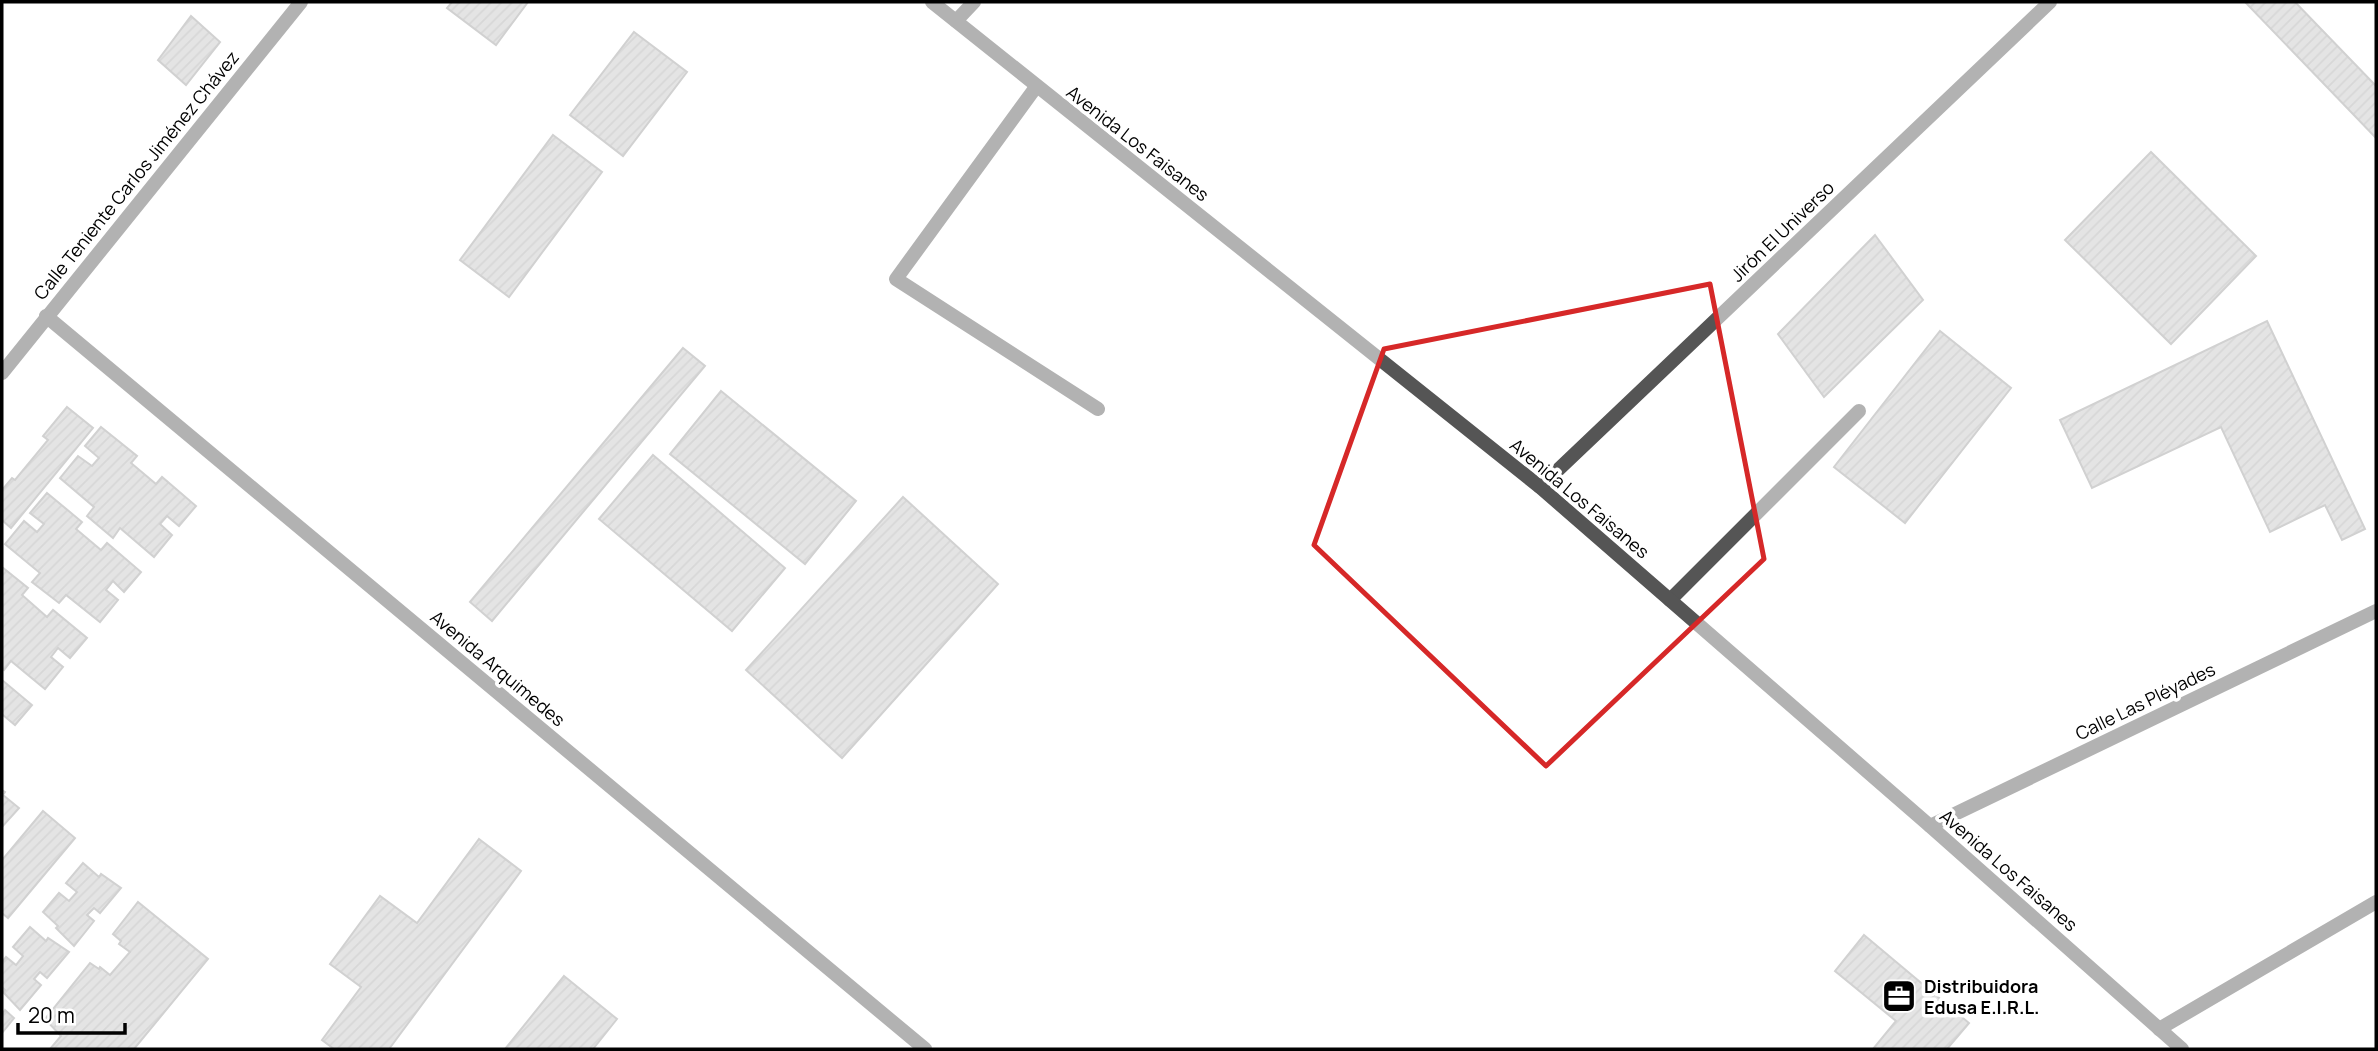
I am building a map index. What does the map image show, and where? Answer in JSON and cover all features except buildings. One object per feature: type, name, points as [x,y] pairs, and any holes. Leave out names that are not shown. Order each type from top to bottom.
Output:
[{"type":"street","name":"Calle Teniente Carlos Jiménez Chávez","points":[[2,373],[301,2]]},
{"type":"street","name":"Avenida Los Faisanes","points":[[932,2],[1540,487],[2182,1049]]},
{"type":"street","points":[[956,21],[974,2]]},
{"type":"street","name":"Jirón El Universo","points":[[1540,487],[2050,2]]},
{"type":"street","points":[[1036,87],[896,279],[1098,409]]},
{"type":"street","name":"Avenida Arquimedes","points":[[46,316],[925,1049]]},
{"type":"street","points":[[1670,600],[1859,411]]},
{"type":"street","name":"Calle Las Pléyades","points":[[1930,826],[2376,611]]},
{"type":"street","points":[[2159,1029],[2376,902]]},
{"type":"highlighted area","points":[[1710,284],[1764,559],[1546,766],[1314,545],[1384,349]]},
{"type":"place","name":"Distribuidora Edusa E.I.R.L.","points":[[1899,996]]}]
